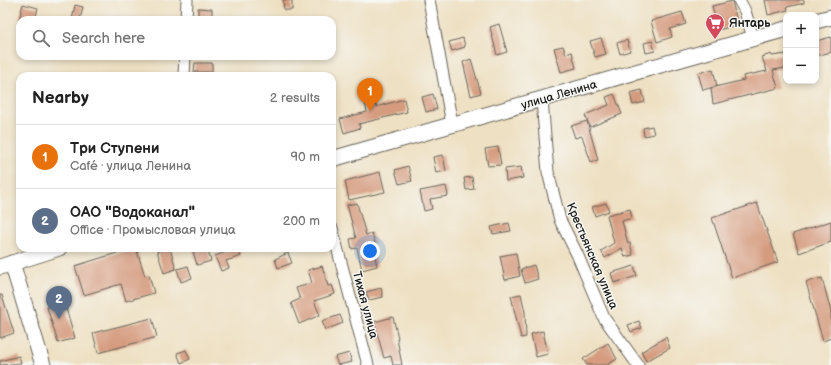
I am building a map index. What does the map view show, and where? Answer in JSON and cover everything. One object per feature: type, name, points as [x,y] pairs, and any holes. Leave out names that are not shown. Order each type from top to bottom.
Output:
[{"type":"main road","points":[[819,20],[831,17]]},
{"type":"main road","name":"улица Ленина","points":[[336,158],[783,30]]},
{"type":"main road","points":[[43,365],[6,265],[47,252]]},
{"type":"street","points":[[186,16],[187,0]]},
{"type":"street","points":[[429,0],[452,124]]},
{"type":"street","points":[[739,0],[745,11],[753,38]]},
{"type":"street","points":[[184,72],[185,60]]},
{"type":"street","name":"Крестьянская улица","points":[[542,100],[548,172],[560,220],[577,254],[604,318],[638,365]]},
{"type":"street","name":"Тихая улица","points":[[336,243],[368,365]]},
{"type":"building","points":[[283,0],[292,0],[292,10],[284,10]]},
{"type":"building","points":[[765,0],[804,0],[804,3],[787,7],[788,10],[768,15]]},
{"type":"building","points":[[732,1],[738,25],[718,30],[712,6]]},
{"type":"building","points":[[23,4],[38,8],[36,16],[20,16]]},
{"type":"building","points":[[75,5],[83,7],[81,16],[73,16]]},
{"type":"building","points":[[198,8],[212,9],[212,16],[198,16]]},
{"type":"building","points":[[682,12],[686,24],[670,29],[672,37],[657,42],[651,21]]},
{"type":"building","points":[[499,24],[507,52],[497,55],[490,27]]},
{"type":"building","points":[[831,37],[831,52],[819,55],[819,40]]},
{"type":"building","points":[[463,38],[465,47],[452,51],[449,42]]},
{"type":"building","points":[[601,38],[606,54],[595,57],[590,41]]},
{"type":"building","points":[[627,40],[630,51],[620,54],[617,43]]},
{"type":"building","points":[[652,41],[655,51],[646,53],[644,43]]},
{"type":"building","points":[[563,46],[566,54],[572,52],[576,68],[561,72],[554,48]]},
{"type":"building","points":[[771,54],[772,56],[783,54],[783,68],[773,70],[778,88],[713,104],[711,88],[744,80],[743,76],[767,71],[762,57]]},
{"type":"building","points":[[471,59],[481,93],[471,96],[463,62]]},
{"type":"building","points":[[195,63],[212,63],[212,72],[194,72]]},
{"type":"building","points":[[713,69],[717,86],[703,90],[698,73]]},
{"type":"building","points":[[642,90],[645,102],[633,105],[630,93]]},
{"type":"building","points":[[433,94],[437,109],[426,112],[422,97]]},
{"type":"building","points":[[614,94],[622,114],[590,127],[585,115],[609,105],[606,97]]},
{"type":"building","points":[[404,99],[407,112],[359,124],[360,128],[344,133],[340,119],[367,112],[365,103],[374,100],[376,107]]},
{"type":"building","points":[[587,121],[598,160],[591,162],[582,136],[575,138],[571,126]]},
{"type":"building","points":[[652,126],[654,134],[644,136],[643,128]]},
{"type":"building","points":[[498,147],[501,165],[488,166],[485,149]]},
{"type":"building","points":[[443,155],[446,171],[436,173],[433,157]]},
{"type":"building","points":[[408,166],[412,181],[399,184],[395,170]]},
{"type":"building","points":[[521,167],[523,178],[506,181],[505,169]]},
{"type":"building","points":[[380,172],[385,192],[349,200],[345,181]]},
{"type":"building","points":[[472,177],[474,189],[466,190],[464,178]]},
{"type":"building","points":[[446,186],[448,196],[430,199],[432,209],[424,211],[420,191]]},
{"type":"building","points":[[357,203],[366,235],[372,233],[375,243],[372,244],[377,266],[362,270],[357,248],[352,249],[350,239],[356,238],[347,205]]},
{"type":"building","points":[[606,203],[609,211],[595,216],[592,207]]},
{"type":"building","points":[[757,203],[778,262],[732,278],[712,218]]},
{"type":"building","points":[[630,209],[632,218],[622,221],[628,244],[630,243],[633,255],[625,257],[622,248],[605,258],[601,251],[614,243],[607,215]]},
{"type":"building","points":[[831,221],[831,242],[799,253],[793,234]]},
{"type":"building","points":[[509,223],[511,231],[493,234],[491,227]]},
{"type":"building","points":[[120,252],[137,252],[145,276],[149,275],[154,293],[126,301],[121,284],[84,295],[75,266]]},
{"type":"building","points":[[157,252],[171,252],[176,269],[164,273]]},
{"type":"building","points":[[193,252],[208,252],[211,261],[197,265]]},
{"type":"building","points":[[226,252],[240,252],[241,256],[226,261],[229,268],[221,271],[215,256]]},
{"type":"building","points":[[288,253],[292,263],[278,268],[275,259]]},
{"type":"building","points":[[516,253],[520,276],[505,280],[500,256]]},
{"type":"building","points":[[534,265],[538,279],[525,283],[521,269]]},
{"type":"building","points":[[188,266],[192,278],[181,282],[177,269]]},
{"type":"building","points":[[322,266],[328,286],[332,285],[335,294],[314,301],[320,315],[299,324],[291,303],[300,299],[296,288],[312,283],[308,270]]},
{"type":"building","points":[[634,266],[637,276],[614,283],[611,273]]},
{"type":"building","points":[[822,278],[831,312],[831,338],[823,341],[806,282]]},
{"type":"building","points":[[381,288],[383,297],[369,300],[366,292]]},
{"type":"building","points":[[521,294],[525,312],[526,337],[521,338],[511,296]]},
{"type":"building","points":[[0,295],[2,295],[14,333],[0,338]]},
{"type":"building","points":[[64,302],[75,338],[58,343],[47,307]]},
{"type":"building","points":[[340,315],[343,323],[325,330],[322,321]]},
{"type":"building","points":[[393,317],[402,365],[393,365],[391,356],[384,358],[374,322]]},
{"type":"building","points":[[152,318],[157,337],[98,353],[93,333]]},
{"type":"building","points":[[639,321],[642,328],[631,332],[628,325]]},
{"type":"building","points":[[543,331],[548,354],[536,357],[531,334]]},
{"type":"building","points":[[666,337],[670,348],[646,361],[641,352]]},
{"type":"building","points":[[608,343],[617,359],[607,365],[587,365],[583,359]]},
{"type":"building","points":[[186,350],[190,359],[181,363],[177,353]]},
{"type":"building","points":[[349,353],[352,362],[338,365],[335,357]]},
{"type":"building","points":[[19,356],[21,363],[0,365],[0,361]]},
{"type":"place","name":"Янтарь","points":[[715,40]]},
{"type":"place","name":"Три Ступени","points":[[370,111]]},
{"type":"place","name":"ОАО \"Водоканал\"","points":[[59,319]]}]
